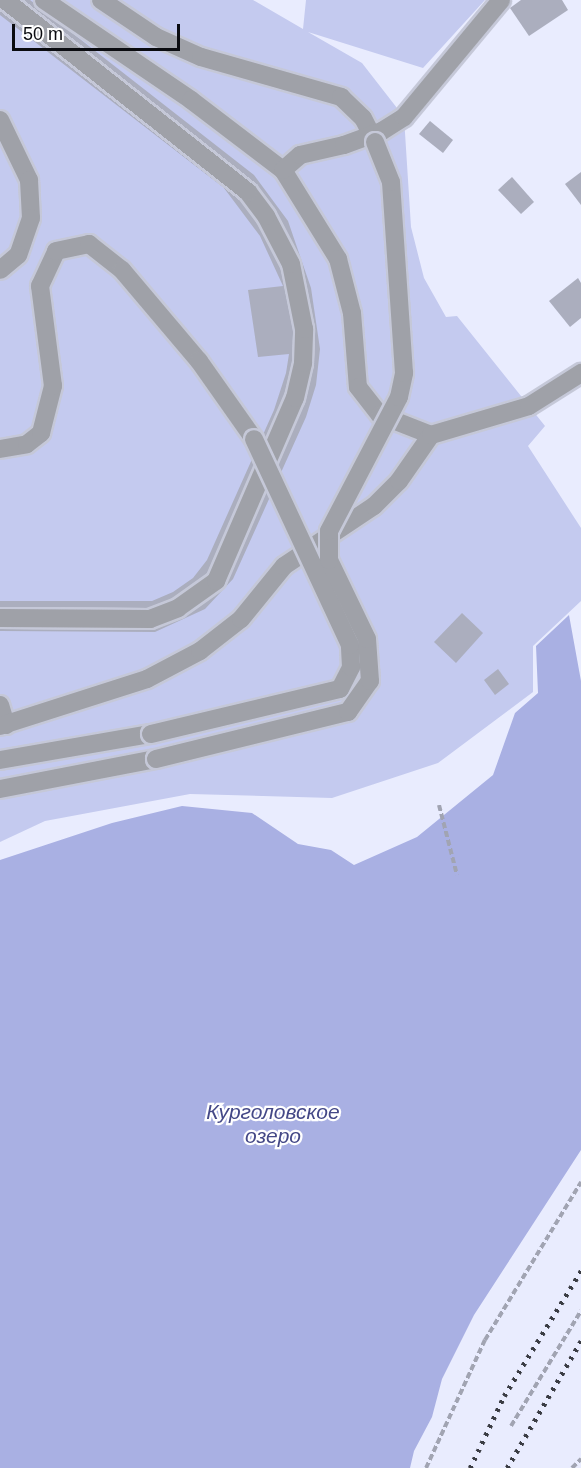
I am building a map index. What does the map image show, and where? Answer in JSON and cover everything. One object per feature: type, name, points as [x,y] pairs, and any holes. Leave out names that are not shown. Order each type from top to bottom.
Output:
[{"type":"street","points":[[0,618],[150,619],[178,608],[216,581],[296,398],[303,363],[304,328],[291,264],[266,216],[248,192],[5,0]]},
{"type":"street","points":[[44,0],[191,100],[284,170],[338,259],[352,313],[358,387],[380,415],[431,435],[529,406],[581,373]]},
{"type":"street","points":[[0,789],[156,759],[348,712],[370,681],[366,639],[329,560],[329,531],[399,397],[404,373],[391,182],[363,118],[341,97],[201,57],[156,37],[101,0]]},
{"type":"street","points":[[284,170],[300,155],[344,145],[382,131],[404,117],[501,0]]},
{"type":"street","points":[[0,120],[29,180],[31,218],[18,255],[0,270]]},
{"type":"street","points":[[0,449],[27,444],[41,433],[50,411],[53,386],[40,286],[56,251],[88,244],[122,270],[199,361],[254,439],[350,645],[351,668],[340,689],[151,734],[0,760]]},
{"type":"street","points":[[0,705],[3,725],[147,679],[200,651],[241,619],[284,566],[374,506],[399,482],[431,435]]},
{"type":"path","points":[[439,805],[458,875]]},
{"type":"path","points":[[426,1468],[484,1340],[581,1182]]},
{"type":"path","points":[[511,1426],[581,1311]]},
{"type":"path","points":[[572,1468],[581,1460]]},
{"type":"shaded area","points":[[0,0],[253,0],[303,29],[306,0],[485,0],[423,68],[308,32],[362,63],[404,117],[411,227],[424,278],[446,317],[457,316],[545,426],[528,446],[581,528],[581,601],[533,646],[533,692],[438,763],[332,798],[190,794],[45,821],[0,842]]},
{"type":"water","name":"Курголовское озеро","points":[[569,615],[581,681],[581,1150],[474,1315],[442,1379],[432,1417],[414,1451],[410,1468],[0,1468],[0,860],[112,823],[182,806],[252,813],[298,844],[331,850],[354,865],[417,837],[493,775],[515,713],[538,693],[536,646]]},
{"type":"building","points":[[0,0],[30,0],[254,175],[288,221],[311,288],[320,349],[316,385],[306,417],[233,579],[205,609],[155,632],[0,631],[0,601],[152,601],[173,592],[193,578],[207,560],[274,410],[286,373],[289,354],[258,357],[248,290],[283,286],[260,236],[224,188],[0,15]]},
{"type":"building","points":[[521,0],[562,0],[568,10],[529,36],[510,8]]},
{"type":"building","points":[[430,121],[453,140],[443,153],[419,134]]},
{"type":"building","points":[[581,172],[581,205],[565,184]]},
{"type":"building","points":[[512,177],[534,202],[521,214],[498,190]]},
{"type":"building","points":[[578,278],[581,283],[581,318],[570,327],[549,301]]},
{"type":"building","points":[[462,613],[483,633],[456,663],[434,642]]},
{"type":"building","points":[[498,669],[509,684],[495,695],[484,680]]},
{"type":"railway","points":[[470,1468],[504,1396],[581,1271]]},
{"type":"railway","points":[[507,1468],[581,1341]]}]
